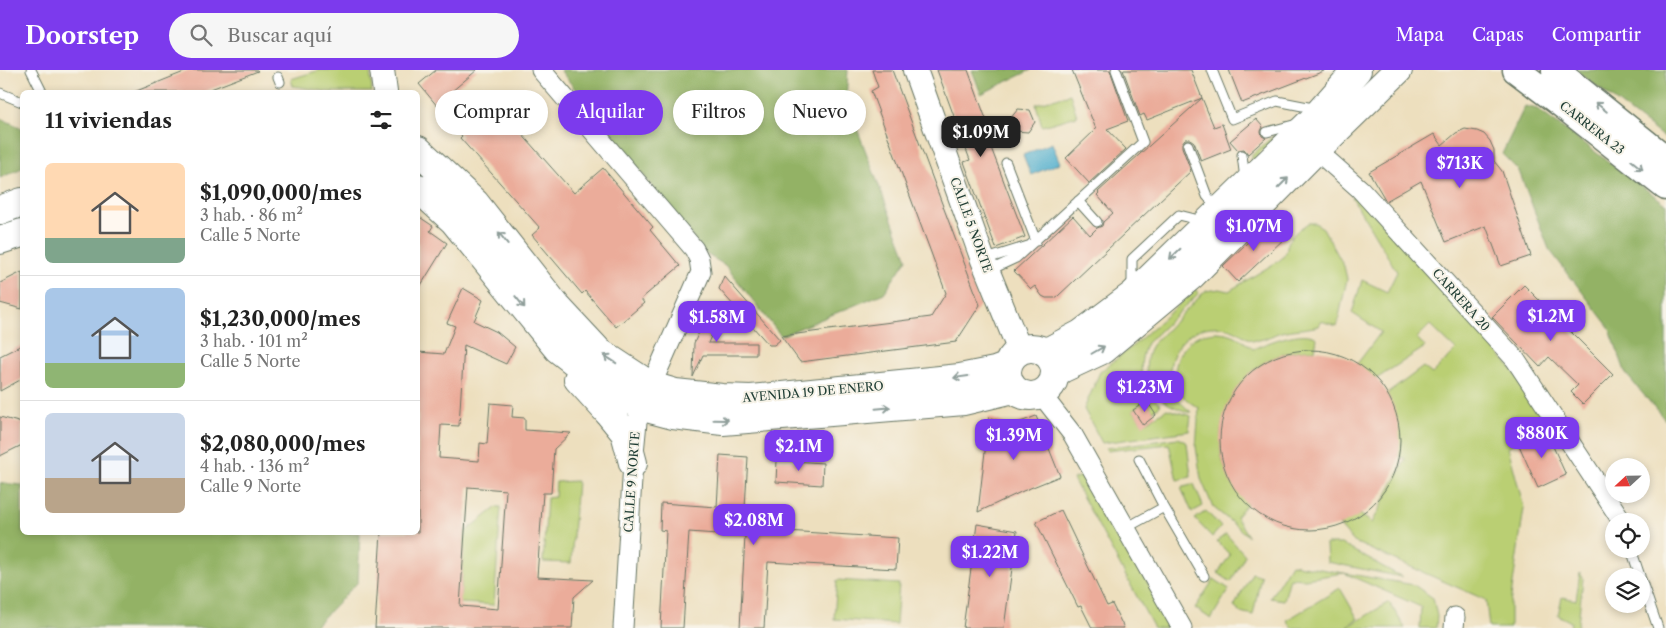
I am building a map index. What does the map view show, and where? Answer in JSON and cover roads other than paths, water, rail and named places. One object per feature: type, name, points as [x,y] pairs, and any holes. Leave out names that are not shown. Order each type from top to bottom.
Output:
[{"type":"main road","name":"AVENIDA 19 DE ENERO","points":[[1030,371],[1133,295],[1318,116],[1357,70]]},
{"type":"main road","name":"AVENIDA 19 DE ENERO","points":[[420,152],[475,203],[557,307],[599,352],[647,397],[673,415],[723,421],[964,401],[1030,371],[1102,350],[1192,275],[1398,70]]},
{"type":"main road","name":"CARRERA 23","points":[[1516,70],[1566,107],[1666,187]]},
{"type":"main road","name":"CARRERA 23","points":[[1555,70],[1666,159]]},
{"type":"main road","name":"AVENIDA 19 DE ENERO","points":[[420,190],[454,221],[558,349],[602,383],[647,397]]},
{"type":"main road","points":[[0,210],[20,203]]},
{"type":"main road","points":[[0,240],[20,234]]},
{"type":"main road","points":[[558,349],[582,384],[625,433],[633,463]]},
{"type":"street","points":[[382,70],[386,90]]},
{"type":"street","name":"CALLE 9 NORTE","points":[[541,70],[694,249],[699,259],[701,272],[637,422],[623,628]]},
{"type":"street","name":"CALLE 5 NORTE","points":[[915,70],[985,265],[1030,371],[1073,435],[1182,628]]},
{"type":"street","name":"CARRERA 20","points":[[1316,150],[1360,189],[1515,359],[1616,513]]},
{"type":"lane","points":[[32,70],[41,90]]},
{"type":"lane","points":[[985,265],[1011,250],[1033,243],[1143,142],[1116,70]]},
{"type":"lane","points":[[1212,70],[1232,118],[1277,101],[1318,116]]},
{"type":"lane","points":[[0,93],[20,101]]},
{"type":"lane","points":[[1267,132],[1318,116]]},
{"type":"lane","points":[[1188,145],[1214,217]]},
{"type":"lane","points":[[1242,155],[1246,186]]},
{"type":"lane","points":[[1006,162],[1033,243]]},
{"type":"lane","points":[[1078,202],[1096,222]]},
{"type":"lane","points":[[1139,459],[1204,576]]},
{"type":"lane","points":[[1126,528],[1164,507]]},
{"type":"lane","points":[[1650,604],[1658,628]]},
{"type":"water","points":[[1052,143],[1060,163],[1031,175],[1023,155]]}]
